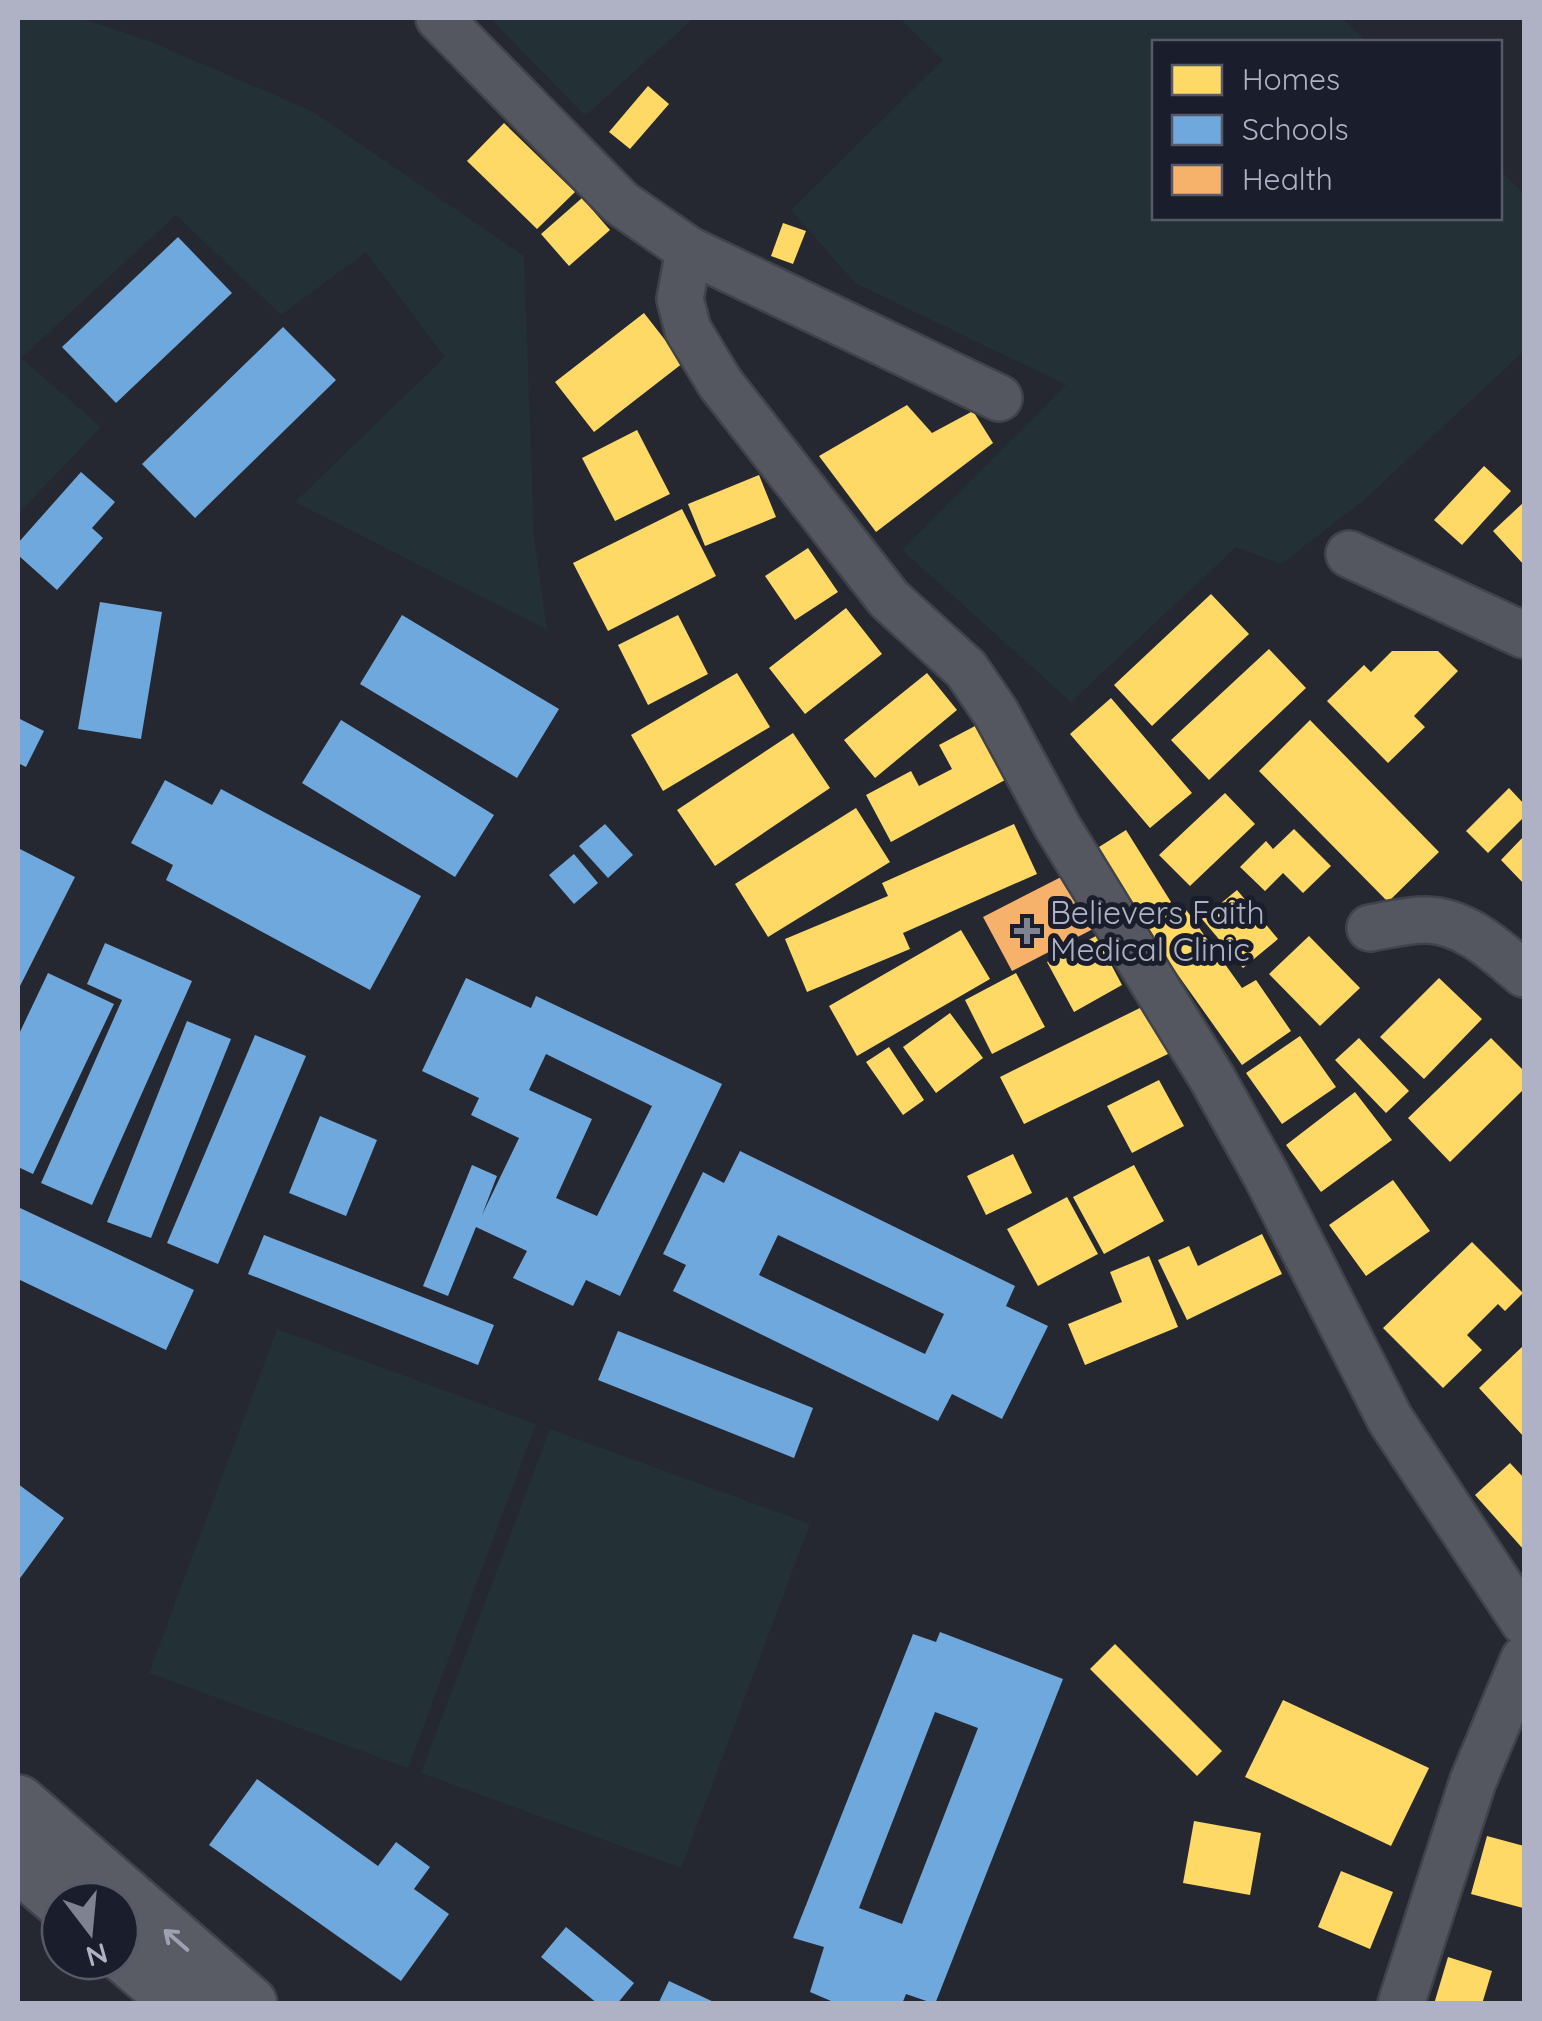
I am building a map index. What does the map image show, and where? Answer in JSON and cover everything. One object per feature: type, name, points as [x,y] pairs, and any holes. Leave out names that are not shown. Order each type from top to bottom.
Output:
[{"type":"main road","points":[[18,1803],[250,2004]]},
{"type":"main road","points":[[18,1863],[40,1882]]},
{"type":"main road","points":[[140,1967],[182,2004]]},
{"type":"street","points":[[439,18],[621,203],[689,250],[1000,398]]},
{"type":"street","points":[[689,250],[680,299],[688,330],[720,383],[889,599],[966,669],[996,712],[1057,826],[1212,1078],[1390,1419],[1524,1622]]},
{"type":"street","points":[[1349,554],[1524,635]]},
{"type":"street","points":[[1370,928],[1426,920],[1450,924],[1486,942],[1524,974]]},
{"type":"street","points":[[1401,2004],[1473,1781],[1524,1659]]},
{"type":"shaded area","points":[[18,18],[79,18],[142,38],[312,111],[524,256],[534,537],[547,630],[295,502],[445,357],[366,252],[281,315],[176,215],[21,358],[101,427],[18,514]]},
{"type":"shaded area","points":[[490,18],[694,18],[585,116]]},
{"type":"shaded area","points":[[899,18],[1342,18],[1365,40],[1152,40],[1152,220],[1502,220],[1502,172],[1524,194],[1524,351],[1363,501],[1281,564],[1236,547],[1071,702],[902,550],[1066,385],[855,283],[791,210],[943,60]]},
{"type":"shaded area","points":[[277,1329],[536,1424],[408,1768],[149,1673]]},
{"type":"shaded area","points":[[550,1429],[810,1524],[681,1868],[421,1773]]},
{"type":"building: Homes","points":[[648,86],[669,104],[630,149],[609,132]]},
{"type":"building: Homes","points":[[504,123],[575,192],[537,229],[467,161]]},
{"type":"building: Homes","points":[[582,198],[610,230],[569,266],[541,234]]},
{"type":"building: Homes","points":[[783,223],[806,231],[793,264],[771,256]]},
{"type":"building: Homes","points":[[644,313],[683,363],[594,432],[555,382]]},
{"type":"building: Homes","points":[[907,405],[932,433],[973,411],[993,443],[876,532],[819,456]]},
{"type":"building: Homes","points":[[637,430],[670,494],[615,521],[582,458]]},
{"type":"building: Homes","points":[[1484,466],[1511,491],[1462,545],[1434,520]]},
{"type":"building: Homes","points":[[759,475],[776,517],[705,546],[688,504]]},
{"type":"building: Homes","points":[[1524,502],[1524,565],[1493,531]]},
{"type":"building: Homes","points":[[682,509],[716,576],[608,631],[573,563]]},
{"type":"building: Homes","points":[[808,548],[838,592],[795,620],[765,576]]},
{"type":"building: Homes","points":[[1211,594],[1249,634],[1152,726],[1114,685]]},
{"type":"building: Homes","points":[[846,608],[882,654],[805,714],[769,668]]},
{"type":"building: Homes","points":[[678,615],[708,674],[648,705],[618,645]]},
{"type":"building: Homes","points":[[1269,649],[1306,688],[1209,780],[1171,740]]},
{"type":"building: Homes","points":[[1392,651],[1438,651],[1458,671],[1414,716],[1425,727],[1388,763],[1327,701],[1364,665],[1371,672]]},
{"type":"building: Homes","points":[[737,673],[770,727],[663,791],[631,735]]},
{"type":"building: Homes","points":[[927,673],[957,710],[875,778],[844,740]]},
{"type":"building: Homes","points":[[1111,698],[1192,793],[1150,828],[1070,734]]},
{"type":"building: Homes","points":[[1310,720],[1439,852],[1388,902],[1259,771]]},
{"type":"building: Homes","points":[[975,726],[1005,780],[891,842],[866,795],[911,771],[919,786],[952,769],[939,745]]},
{"type":"building: Homes","points":[[793,733],[830,788],[715,866],[677,810]]},
{"type":"building: Homes","points":[[1509,788],[1524,804],[1524,817],[1488,853],[1466,831]]},
{"type":"building: Homes","points":[[1225,793],[1255,824],[1190,886],[1159,855]]},
{"type":"building: Homes","points":[[856,808],[890,862],[768,937],[735,884]]},
{"type":"building: Homes","points":[[1014,824],[1037,874],[903,933],[910,949],[807,992],[785,939],[888,896],[882,883]]},
{"type":"building: Homes","points":[[1294,829],[1331,866],[1303,893],[1283,873],[1265,891],[1240,867],[1266,841],[1273,849]]},
{"type":"building: Homes","points":[[1126,830],[1171,902],[1136,924],[1091,852]]},
{"type":"building: Homes","points":[[1524,836],[1524,884],[1501,860]]},
{"type":"building: Homes","points":[[1237,890],[1278,939],[1243,968],[1202,919]]},
{"type":"building: Homes","points":[[1182,904],[1242,988],[1256,980],[1291,1031],[1242,1065],[1146,930]]},
{"type":"building: Homes","points":[[961,930],[990,979],[857,1056],[829,1006]]},
{"type":"building: Homes","points":[[1096,936],[1122,985],[1074,1012],[1047,962]]},
{"type":"building: Homes","points":[[1309,936],[1360,988],[1320,1026],[1269,974]]},
{"type":"building: Homes","points":[[1016,973],[1045,1027],[992,1054],[965,1000]]},
{"type":"building: Homes","points":[[1439,978],[1482,1019],[1424,1079],[1380,1037]]},
{"type":"building: Homes","points":[[1146,1005],[1170,1053],[1024,1124],[1000,1077]]},
{"type":"building: Homes","points":[[950,1013],[983,1058],[936,1093],[903,1047]]},
{"type":"building: Homes","points":[[1300,1036],[1336,1087],[1282,1124],[1246,1073]]},
{"type":"building: Homes","points":[[1359,1038],[1409,1091],[1386,1113],[1335,1060]]},
{"type":"building: Homes","points":[[1491,1038],[1524,1071],[1524,1089],[1450,1162],[1408,1118]]},
{"type":"building: Homes","points":[[889,1047],[924,1100],[903,1115],[866,1062]]},
{"type":"building: Homes","points":[[1159,1080],[1184,1126],[1132,1153],[1107,1106]]},
{"type":"building: Homes","points":[[1355,1092],[1392,1140],[1321,1192],[1286,1145]]},
{"type":"building: Homes","points":[[1013,1154],[1032,1193],[986,1215],[967,1176]]},
{"type":"building: Homes","points":[[1134,1165],[1164,1221],[1104,1254],[1073,1197]]},
{"type":"building: Homes","points":[[1393,1180],[1430,1231],[1366,1276],[1329,1225]]},
{"type":"building: Homes","points":[[1067,1197],[1098,1254],[1038,1286],[1007,1229]]},
{"type":"building: Homes","points":[[1262,1234],[1282,1274],[1187,1320],[1158,1260],[1189,1246],[1198,1266]]},
{"type":"building: Homes","points":[[1472,1242],[1523,1293],[1505,1311],[1498,1304],[1467,1335],[1482,1350],[1443,1388],[1383,1328]]},
{"type":"building: Homes","points":[[1149,1256],[1178,1327],[1085,1365],[1068,1324],[1122,1302],[1110,1272]]},
{"type":"building: Homes","points":[[1524,1345],[1524,1437],[1479,1388]]},
{"type":"building: Homes","points":[[1510,1463],[1524,1478],[1524,1550],[1475,1495]]},
{"type":"building: Homes","points":[[1115,1644],[1222,1751],[1197,1776],[1090,1669]]},
{"type":"building: Homes","points":[[1283,1700],[1429,1768],[1391,1846],[1245,1777]]},
{"type":"building: Homes","points":[[1194,1821],[1261,1833],[1250,1895],[1183,1883]]},
{"type":"building: Homes","points":[[1487,1836],[1524,1846],[1523,1908],[1471,1894]]},
{"type":"building: Homes","points":[[1341,1871],[1393,1892],[1370,1949],[1318,1927]]},
{"type":"building: Homes","points":[[1448,1957],[1492,1971],[1482,2004],[1434,2004]]},
{"type":"building: Schools","points":[[178,237],[232,293],[116,403],[62,347]]},
{"type":"building: Schools","points":[[283,327],[336,380],[195,518],[142,464]]},
{"type":"building: Schools","points":[[81,472],[115,502],[92,528],[103,538],[57,590],[18,555],[18,543]]},
{"type":"building: Schools","points":[[100,602],[162,612],[141,739],[78,729]]},
{"type":"building: Schools","points":[[402,615],[559,709],[517,778],[360,684]]},
{"type":"building: Schools","points":[[18,718],[44,731],[26,767],[18,763]]},
{"type":"building: Schools","points":[[341,720],[494,815],[455,877],[302,783]]},
{"type":"building: Schools","points":[[165,780],[212,805],[221,789],[421,896],[370,990],[166,880],[173,865],[131,843]]},
{"type":"building: Schools","points":[[605,824],[633,855],[608,878],[579,846]]},
{"type":"building: Schools","points":[[18,848],[75,877],[18,990]]},
{"type":"building: Schools","points":[[574,854],[598,883],[574,904],[549,875]]},
{"type":"building: Schools","points":[[105,943],[192,981],[92,1205],[41,1183],[122,1000],[87,984]]},
{"type":"building: Schools","points":[[48,973],[114,1004],[33,1174],[18,1167],[18,1036]]},
{"type":"building: Schools","points":[[466,978],[531,1008],[536,996],[722,1084],[620,1296],[586,1280],[573,1306],[513,1278],[527,1251],[476,1227],[448,1296],[423,1286],[472,1165],[497,1176],[482,1215],[519,1138],[471,1115],[479,1098],[422,1071]],"holes":[[[546,1054],[652,1106],[597,1216],[556,1198],[592,1119],[529,1090]]]},
{"type":"building: Schools","points":[[187,1021],[231,1039],[151,1238],[107,1222]]},
{"type":"building: Schools","points":[[255,1035],[306,1056],[218,1264],[167,1243]]},
{"type":"building: Schools","points":[[320,1116],[377,1140],[346,1216],[289,1193]]},
{"type":"building: Schools","points":[[740,1151],[1015,1286],[1006,1306],[1048,1326],[1002,1419],[952,1394],[938,1421],[673,1291],[686,1265],[663,1254],[703,1172],[724,1183]],"holes":[[[778,1235],[944,1314],[925,1354],[759,1275]]]},
{"type":"building: Schools","points":[[18,1207],[194,1290],[166,1350],[18,1279]]},
{"type":"building: Schools","points":[[264,1235],[494,1325],[478,1365],[248,1274]]},
{"type":"building: Schools","points":[[618,1331],[813,1408],[794,1458],[598,1380]]},
{"type":"building: Schools","points":[[18,1484],[64,1518],[18,1581]]},
{"type":"building: Schools","points":[[940,1632],[1063,1679],[935,2004],[906,1994],[902,2004],[838,2004],[810,1992],[824,1947],[793,1938],[913,1634],[936,1642]],"holes":[[[935,1712],[978,1728],[902,1924],[859,1908]]]},
{"type":"building: Schools","points":[[257,1779],[378,1866],[396,1842],[430,1867],[414,1889],[449,1914],[401,1981],[209,1845]]},
{"type":"building: Schools","points":[[566,1927],[634,1983],[617,2004],[598,2004],[541,1957]]},
{"type":"building: Schools","points":[[669,1981],[718,2004],[658,2004]]},
{"type":"building: Health","points":[[1065,875],[1093,929],[1012,971],[983,917]]},
{"type":"place","name":"Believers Faith Medical Clinic","points":[[1027,931]]}]
